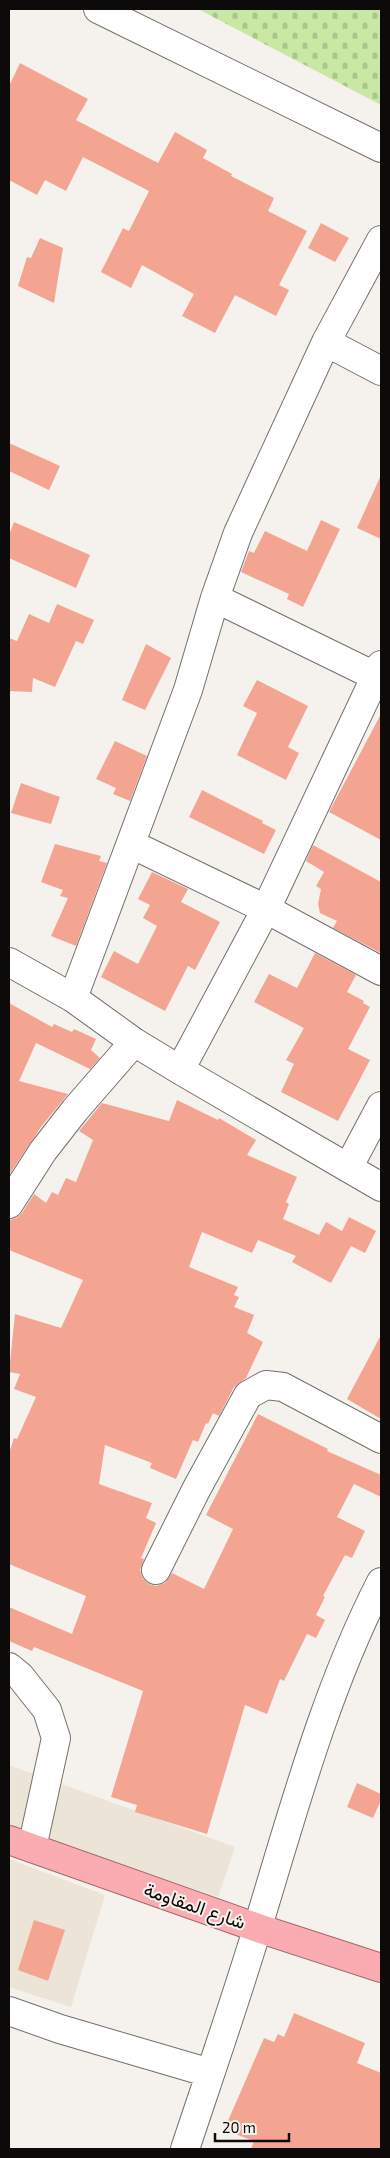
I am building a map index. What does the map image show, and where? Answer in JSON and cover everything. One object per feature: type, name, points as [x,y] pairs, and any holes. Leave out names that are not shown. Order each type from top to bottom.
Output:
[{"type":"highway","name":"شارع المقاومة","points":[[20,1844],[258,1928],[381,1968]]},
{"type":"street","points":[[98,9],[381,148]]},
{"type":"street","points":[[73,998],[188,690],[215,598],[238,533],[326,342],[381,240]]},
{"type":"street","points":[[326,342],[381,371]]},
{"type":"street","points":[[180,1070],[266,909],[379,673],[215,598]]},
{"type":"street","points":[[131,844],[266,909],[381,971]]},
{"type":"street","points":[[9,962],[73,998],[134,1042],[180,1070],[381,1187]]},
{"type":"street","points":[[9,1204],[43,1151],[75,1110],[134,1042]]},
{"type":"street","points":[[348,1168],[381,1106]]},
{"type":"street","points":[[156,1570],[193,1496],[248,1395],[266,1385],[283,1387],[381,1439]]},
{"type":"street","points":[[185,2149],[258,1928],[304,1772],[335,1686],[377,1598]]},
{"type":"street","points":[[9,1668],[20,1676],[47,1710],[56,1738],[20,1844]]},
{"type":"street","points":[[9,2011],[60,2029],[210,2073]]},
{"type":"shaded area","points":[[9,1765],[235,1847],[218,1897],[9,1828]]},
{"type":"shaded area","points":[[9,1859],[105,1895],[71,2007],[9,1987]]},
{"type":"green space","points":[[198,9],[381,9],[381,105]]},
{"type":"building","points":[[20,63],[88,99],[76,120],[158,163],[175,132],[207,150],[203,158],[232,174],[231,176],[274,198],[268,211],[307,231],[279,285],[289,290],[276,316],[235,295],[215,333],[182,316],[194,294],[142,265],[131,288],[101,272],[123,228],[129,231],[149,191],[83,157],[66,191],[45,180],[37,195],[9,180],[9,86]]},
{"type":"building","points":[[321,223],[349,238],[335,262],[308,248]]},
{"type":"building","points":[[40,238],[63,248],[54,303],[18,286],[27,257],[31,258]]},
{"type":"building","points":[[9,443],[60,466],[49,490],[9,471]]},
{"type":"building","points":[[381,475],[381,539],[357,528]]},
{"type":"building","points":[[321,520],[340,529],[303,607],[287,599],[289,594],[241,572],[249,551],[254,553],[265,531],[307,551]]},
{"type":"building","points":[[14,522],[90,555],[76,588],[9,558],[9,535]]},
{"type":"building","points":[[57,604],[94,620],[83,644],[76,641],[55,687],[33,678],[32,692],[9,691],[9,638],[17,641],[29,614],[49,623]]},
{"type":"building","points":[[146,644],[171,658],[145,710],[122,700]]},
{"type":"building","points":[[257,680],[308,706],[288,747],[299,753],[286,780],[237,755],[257,713],[243,706]]},
{"type":"building","points":[[381,714],[381,840],[329,812]]},
{"type":"building","points":[[115,741],[147,756],[130,801],[113,794],[116,788],[96,779]]},
{"type":"building","points":[[21,783],[60,797],[51,824],[11,813]]},
{"type":"building","points":[[202,790],[263,821],[262,823],[276,830],[264,854],[189,817]]},
{"type":"building","points":[[55,844],[101,856],[99,861],[107,863],[76,946],[51,936],[68,898],[60,896],[63,890],[41,882]]},
{"type":"building","points":[[313,845],[381,882],[381,953],[333,928],[337,921],[320,913],[318,904],[321,889],[316,886],[324,872],[306,861]]},
{"type":"building","points":[[152,872],[188,889],[181,902],[220,922],[195,970],[188,966],[165,1011],[101,977],[114,951],[138,964],[157,926],[143,918],[150,905],[138,899]]},
{"type":"building","points":[[315,953],[356,975],[347,992],[364,1001],[363,1003],[370,1007],[348,1049],[370,1060],[338,1121],[281,1092],[294,1064],[286,1060],[304,1028],[254,1002],[269,974],[297,988]]},
{"type":"building","points":[[9,1003],[52,1027],[54,1024],[72,1032],[74,1029],[96,1039],[91,1050],[100,1058],[90,1069],[36,1043],[19,1081],[68,1094],[41,1127],[9,1175]]},
{"type":"building","points":[[177,1100],[218,1120],[219,1118],[256,1140],[247,1155],[297,1177],[286,1202],[289,1204],[283,1219],[319,1235],[326,1222],[342,1231],[349,1217],[376,1231],[365,1253],[351,1246],[331,1283],[292,1262],[296,1256],[258,1240],[252,1253],[202,1232],[189,1267],[238,1287],[234,1295],[239,1297],[234,1307],[254,1315],[247,1333],[263,1342],[246,1378],[234,1387],[219,1416],[213,1413],[208,1424],[206,1423],[198,1442],[193,1440],[176,1479],[150,1468],[152,1463],[105,1445],[99,1484],[152,1503],[146,1518],[156,1523],[141,1558],[144,1559],[140,1570],[143,1579],[149,1584],[156,1586],[165,1583],[172,1573],[204,1589],[233,1529],[206,1515],[258,1414],[328,1449],[327,1451],[381,1475],[381,1497],[354,1484],[337,1517],[365,1531],[352,1558],[345,1555],[323,1596],[325,1597],[316,1615],[325,1620],[316,1638],[307,1634],[284,1681],[280,1679],[267,1714],[245,1705],[207,1834],[135,1812],[137,1805],[111,1797],[143,1691],[34,1647],[32,1651],[9,1641],[9,1607],[72,1634],[86,1596],[9,1564],[9,1453],[14,1438],[17,1439],[36,1397],[14,1389],[20,1374],[9,1372],[15,1314],[61,1328],[83,1280],[9,1250],[9,1220],[16,1218],[22,1213],[34,1194],[46,1203],[52,1192],[58,1195],[66,1178],[76,1182],[93,1140],[79,1131],[102,1103],[169,1121]]},
{"type":"building","points":[[381,1335],[381,1419],[347,1399]]},
{"type":"building","points":[[357,1783],[381,1794],[381,1800],[373,1818],[347,1807]]},
{"type":"building","points":[[34,1920],[65,1930],[48,1981],[18,1970]]},
{"type":"building","points":[[294,2013],[365,2043],[357,2063],[381,2073],[381,2149],[251,2149],[254,2141],[224,2130],[264,2038],[274,2042],[278,2034],[284,2037]]}]
